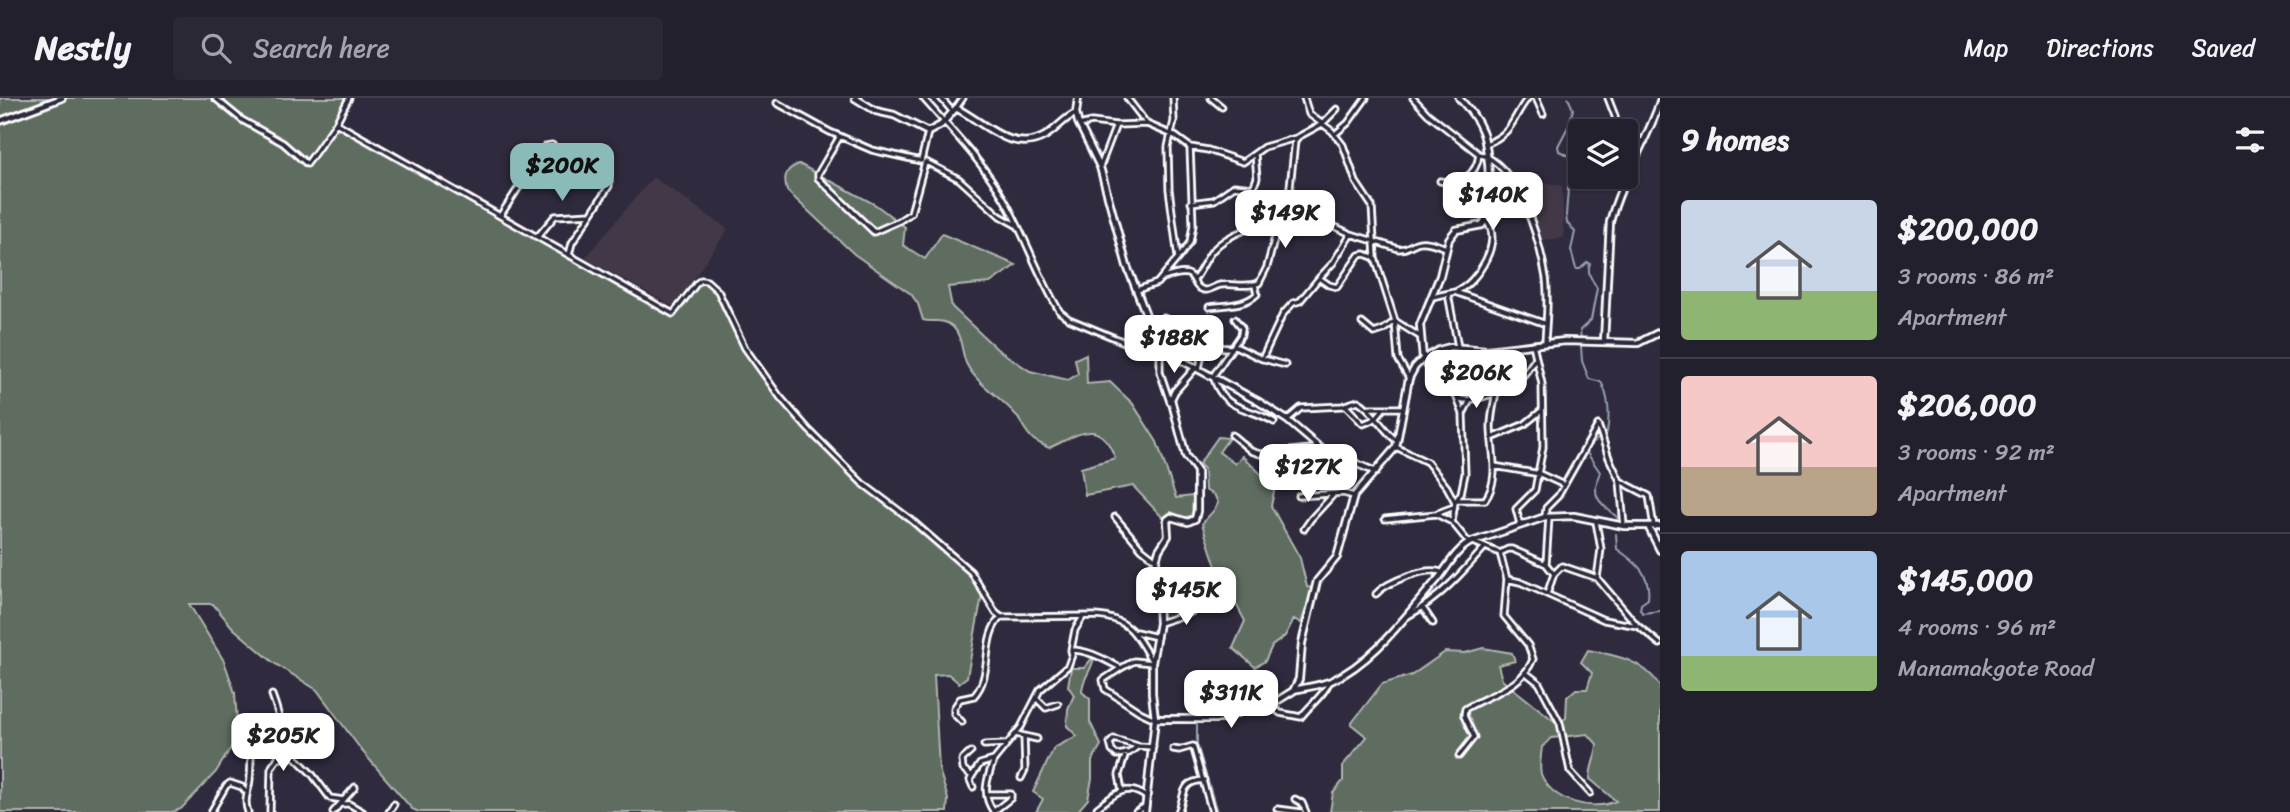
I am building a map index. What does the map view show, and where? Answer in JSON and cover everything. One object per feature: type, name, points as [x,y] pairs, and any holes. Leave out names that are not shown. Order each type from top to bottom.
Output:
[{"type":"street","points":[[0,121],[62,98]]},
{"type":"street","points":[[215,98],[242,120],[283,144],[307,164],[336,123],[349,98]]},
{"type":"street","points":[[855,98],[876,111],[894,116],[928,132],[944,121],[963,98]]},
{"type":"street","points":[[923,98],[982,165],[1018,226],[1050,296],[1065,317],[1134,345],[1162,351],[1197,368],[1287,420],[1320,448],[1376,472]]},
{"type":"street","points":[[941,98],[954,110],[1003,138],[1020,141],[1043,137],[1076,113]]},
{"type":"street","points":[[1078,98],[1076,113],[1079,125],[1100,167],[1119,240],[1155,342],[1162,351],[1160,372],[1186,456],[1197,471],[1195,519],[1188,522],[1171,517],[1167,520],[1168,536],[1156,560],[1159,623],[1153,663],[1155,719],[1145,812]]},
{"type":"street","points":[[1127,98],[1147,124]]},
{"type":"street","points":[[1172,98],[1175,113],[1170,134],[1169,189],[1178,258]]},
{"type":"street","points":[[1211,98],[1222,107]]},
{"type":"street","points":[[1304,98],[1309,114],[1335,134],[1345,151],[1356,181],[1372,206],[1375,258],[1395,321],[1398,359],[1409,378]]},
{"type":"street","points":[[1335,134],[1348,123],[1366,98]]},
{"type":"street","points":[[1413,98],[1428,114],[1479,154],[1488,157],[1509,179],[1526,208],[1546,278],[1545,343]]},
{"type":"street","points":[[1452,522],[1465,474],[1463,414],[1457,398],[1423,359],[1419,336],[1422,320],[1440,276],[1450,236],[1457,230],[1479,226],[1486,221],[1488,211],[1486,145],[1479,124],[1459,98]]},
{"type":"street","points":[[1486,145],[1512,127],[1528,98]]},
{"type":"street","points":[[1536,98],[1543,114]]},
{"type":"street","points":[[1608,98],[1615,119]]},
{"type":"street","points":[[1638,154],[1660,102]]},
{"type":"street","points":[[777,103],[872,150],[923,162],[959,179],[1000,216],[1018,226]]},
{"type":"street","points":[[1079,125],[1091,122],[1116,125],[1147,124],[1190,147],[1243,162],[1264,147],[1297,137],[1322,124],[1337,109]]},
{"type":"street","points":[[336,123],[673,314],[697,283],[701,280],[707,281],[718,291],[736,324],[745,348],[780,397],[826,449],[862,483],[910,519],[971,572],[1001,617],[1102,617],[1136,632],[1157,637]]},
{"type":"street","points":[[1100,167],[1116,125]]},
{"type":"street","points":[[840,136],[817,176],[874,232],[911,213],[928,132]]},
{"type":"street","points":[[1136,290],[1183,272],[1192,275],[1202,289],[1207,290],[1219,285],[1259,283],[1267,267],[1276,233],[1287,214],[1293,149],[1297,137]]},
{"type":"street","points":[[1638,141],[1645,141]]},
{"type":"street","points":[[500,216],[541,151],[552,145],[609,179],[610,186],[572,243],[569,255]]},
{"type":"street","points":[[1163,278],[1187,248],[1192,236],[1190,147]]},
{"type":"street","points":[[1191,203],[1213,200],[1234,186],[1253,188],[1257,178],[1255,154]]},
{"type":"street","points":[[1440,181],[1455,182],[1472,174],[1477,167],[1479,154]]},
{"type":"street","points":[[1472,174],[1488,183]]},
{"type":"street","points":[[1604,342],[1609,225],[1621,189]]},
{"type":"street","points":[[1291,190],[1316,218],[1351,234],[1404,249],[1422,242],[1446,248]]},
{"type":"street","points":[[537,237],[555,216],[591,214]]},
{"type":"street","points":[[1194,280],[1214,249],[1226,241],[1255,226],[1284,220]]},
{"type":"street","points":[[1432,297],[1455,292],[1471,284],[1484,264],[1491,242],[1490,225],[1486,221]]},
{"type":"street","points":[[1262,359],[1283,314],[1293,303],[1300,301],[1334,263],[1351,234]]},
{"type":"street","points":[[1319,278],[1337,287],[1359,255],[1375,258]]},
{"type":"street","points":[[1209,307],[1220,307],[1253,298],[1257,294],[1255,285]]},
{"type":"street","points":[[1455,292],[1546,324]]},
{"type":"street","points":[[1448,293],[1458,347]]},
{"type":"street","points":[[1149,325],[1164,318],[1204,344],[1233,347],[1285,365]]},
{"type":"street","points":[[1213,376],[1233,347],[1242,328],[1235,319]]},
{"type":"street","points":[[1362,323],[1374,334],[1395,321]]},
{"type":"street","points":[[1395,321],[1419,336]]},
{"type":"street","points":[[1293,691],[1299,679],[1302,643],[1317,581],[1336,557],[1354,496],[1397,444],[1409,378],[1423,359],[1438,350],[1458,347],[1487,350],[1545,343],[1638,343],[1660,332]]},
{"type":"street","points":[[1171,403],[1175,391],[1197,368],[1204,344]]},
{"type":"street","points":[[1520,524],[1516,509],[1535,490],[1540,474],[1543,435],[1542,384],[1533,344]]},
{"type":"street","points":[[1457,398],[1471,349]]},
{"type":"street","points":[[1457,398],[1470,399],[1496,392],[1517,381],[1536,358]]},
{"type":"street","points":[[1213,376],[1217,388],[1230,403],[1274,422]]},
{"type":"street","points":[[1385,519],[1436,514],[1455,503],[1485,499],[1493,480],[1490,426],[1496,392]]},
{"type":"street","points":[[1463,414],[1470,399]]},
{"type":"street","points":[[1287,420],[1295,411],[1305,407],[1345,405],[1358,401],[1368,408],[1397,444],[1427,462],[1447,487],[1455,503]]},
{"type":"street","points":[[1345,405],[1363,424],[1375,419],[1384,408]]},
{"type":"street","points":[[1368,408],[1403,408]]},
{"type":"street","points":[[1492,438],[1525,424],[1541,411]]},
{"type":"street","points":[[1546,564],[1546,508],[1564,485],[1598,425],[1620,481],[1624,526]]},
{"type":"street","points":[[1232,435],[1251,452],[1260,454],[1320,448]]},
{"type":"street","points":[[1494,466],[1540,474],[1564,485]]},
{"type":"street","points":[[1620,481],[1649,496],[1660,550]]},
{"type":"street","points":[[1300,496],[1343,493],[1354,496]]},
{"type":"street","points":[[1304,529],[1335,494]]},
{"type":"street","points":[[1436,514],[1452,522],[1471,542],[1500,553]]},
{"type":"street","points":[[1153,663],[1135,661],[1121,668],[1103,680],[1105,689],[1155,719],[1218,720],[1249,708],[1269,704],[1293,691],[1329,681],[1354,667],[1374,651],[1443,573],[1458,551],[1471,542],[1547,516],[1574,516],[1624,526],[1654,527]]},
{"type":"street","points":[[1115,517],[1147,554],[1156,560]]},
{"type":"street","points":[[1596,522],[1601,549],[1597,578]]},
{"type":"street","points":[[1403,619],[1423,608],[1455,580],[1486,547]]},
{"type":"street","points":[[1500,553],[1508,548],[1513,549],[1546,564],[1554,575]]},
{"type":"street","points":[[1459,756],[1474,737],[1464,716],[1465,709],[1503,691],[1525,672],[1533,661],[1532,654],[1518,632],[1504,616],[1507,579],[1500,553]]},
{"type":"street","points":[[1547,594],[1558,567],[1564,565],[1597,578],[1638,626],[1660,644]]},
{"type":"street","points":[[1376,594],[1388,584],[1424,571],[1435,569],[1443,573]]},
{"type":"street","points":[[1507,579],[1604,620],[1638,626]]},
{"type":"street","points":[[1159,623],[1202,606]]},
{"type":"street","points":[[1423,608],[1433,623]]},
{"type":"street","points":[[962,722],[954,714],[954,708],[960,699],[974,696],[980,688],[989,653],[990,635],[1001,617]]},
{"type":"street","points":[[987,794],[1011,794],[1011,798],[993,812],[987,794],[986,782],[994,760],[1016,734],[1046,683],[1068,666],[1075,630],[1083,617]]},
{"type":"street","points":[[1136,632],[1153,663]]},
{"type":"street","points":[[1071,650],[1080,650],[1121,668]]},
{"type":"street","points":[[1525,672],[1541,686],[1546,701],[1560,723],[1569,769],[1574,778],[1590,793]]},
{"type":"street","points":[[1269,704],[1280,713],[1301,718],[1327,689],[1329,681]]},
{"type":"street","points":[[272,695],[280,715],[282,734],[277,759]]},
{"type":"street","points":[[1036,698],[1046,708],[1059,704]]},
{"type":"street","points":[[282,734],[294,755],[330,798],[363,812]]},
{"type":"street","points":[[1016,734],[1037,739]]},
{"type":"street","points":[[1021,778],[1025,770],[1024,736]]},
{"type":"street","points":[[1138,746],[1126,753],[1114,754],[1110,746],[1111,741],[1122,741],[1153,747]]},
{"type":"street","points":[[984,746],[1006,744]]},
{"type":"street","points":[[248,812],[246,791],[250,784],[251,745]]},
{"type":"street","points":[[1173,749],[1193,747],[1210,791],[1212,812]]},
{"type":"street","points":[[971,752],[962,760],[963,769],[972,776]]},
{"type":"street","points":[[1122,791],[1119,775],[1126,753]]},
{"type":"street","points":[[270,812],[272,762],[294,755]]},
{"type":"street","points":[[973,788],[970,780],[980,764],[994,760]]},
{"type":"street","points":[[1178,812],[1184,789],[1194,781],[1204,780]]},
{"type":"street","points":[[211,812],[230,783],[246,791]]},
{"type":"street","points":[[333,812],[355,786]]},
{"type":"street","points":[[1097,808],[1122,791],[1138,791],[1148,798]]},
{"type":"street","points":[[1277,809],[1303,812],[1302,803],[1295,799]]},
{"type":"street","points":[[389,812],[394,804]]},
{"type":"street","points":[[1136,812],[1147,805]]},
{"type":"shaded area","points":[[653,177],[728,229],[674,307],[585,258]]},
{"type":"shaded area","points":[[1545,182],[1562,186],[1564,238],[1541,240],[1523,186]]},
{"type":"shaded area","points":[[1159,571],[1170,574],[1196,609],[1162,622],[1158,604],[1158,597],[1161,596]]},
{"type":"green space","points":[[0,98],[349,98],[337,122],[673,314],[701,280],[707,281],[718,291],[743,343],[780,397],[862,483],[910,519],[971,572],[983,590],[967,677],[959,683],[948,674],[934,675],[939,769],[948,799],[947,812],[419,812],[412,809],[362,751],[317,690],[274,663],[233,628],[213,604],[189,604],[224,661],[235,693],[238,736],[216,772],[181,809],[172,812],[0,812]]},
{"type":"green space","points":[[799,164],[876,205],[905,227],[903,245],[925,259],[942,234],[1016,265],[990,283],[948,287],[952,307],[997,349],[1030,371],[1068,380],[1078,374],[1075,359],[1086,354],[1087,384],[1110,382],[1133,404],[1157,442],[1176,498],[1193,496],[1192,515],[1185,518],[1171,512],[1163,518],[1133,486],[1085,495],[1081,468],[1115,458],[1103,437],[1088,432],[1049,448],[1034,440],[1015,414],[970,370],[959,336],[953,327],[942,321],[923,320],[918,304],[911,294],[854,254],[787,191],[786,174]]},
{"type":"green space","points":[[1218,437],[1229,438],[1219,452],[1235,464],[1242,456],[1275,487],[1271,506],[1300,558],[1307,587],[1313,588],[1301,623],[1294,619],[1285,636],[1272,646],[1265,661],[1255,667],[1233,648],[1245,621],[1236,604],[1225,594],[1202,524],[1218,503],[1215,496],[1205,490],[1204,469],[1199,464]]},
{"type":"green space","points":[[1483,648],[1512,653],[1515,661],[1498,665],[1502,680],[1557,723],[1566,718],[1567,697],[1576,689],[1587,689],[1592,673],[1581,662],[1588,650],[1628,660],[1646,670],[1660,686],[1660,812],[1330,812],[1333,793],[1343,781],[1343,765],[1367,737],[1351,724],[1382,684],[1412,675],[1445,652],[1465,653]],"holes":[[[1588,734],[1597,744],[1590,779],[1616,801],[1585,805],[1563,798],[1546,784],[1540,771],[1541,754],[1542,747],[1552,738]]]},
{"type":"green space","points":[[1094,656],[1082,692],[1090,699],[1090,722],[1101,745],[1092,761],[1088,799],[1077,812],[1036,812],[1043,799],[1033,792],[1054,748],[1077,736],[1067,726],[1068,709],[1074,695],[1068,686],[1071,668],[1084,668]]},
{"type":"waterway","points":[[1568,98],[1573,109],[1569,125],[1558,146],[1559,151],[1568,155],[1570,163],[1566,215],[1567,223],[1575,232],[1571,250],[1576,269],[1588,262],[1590,264],[1589,274],[1597,288],[1591,320],[1580,330],[1581,339]]},
{"type":"waterway","points":[[1581,346],[1582,361],[1589,379],[1601,382],[1609,413],[1607,432],[1590,445],[1587,453],[1600,472],[1596,487],[1598,498],[1618,518],[1617,522]]},
{"type":"waterway","points":[[1616,534],[1617,549],[1636,564],[1645,576],[1648,599],[1641,604],[1640,610],[1643,613],[1660,611]]},
{"type":"waterway","points":[[1195,717],[1197,686]]},
{"type":"waterway","points":[[1197,725],[1197,744],[1217,812]]}]
